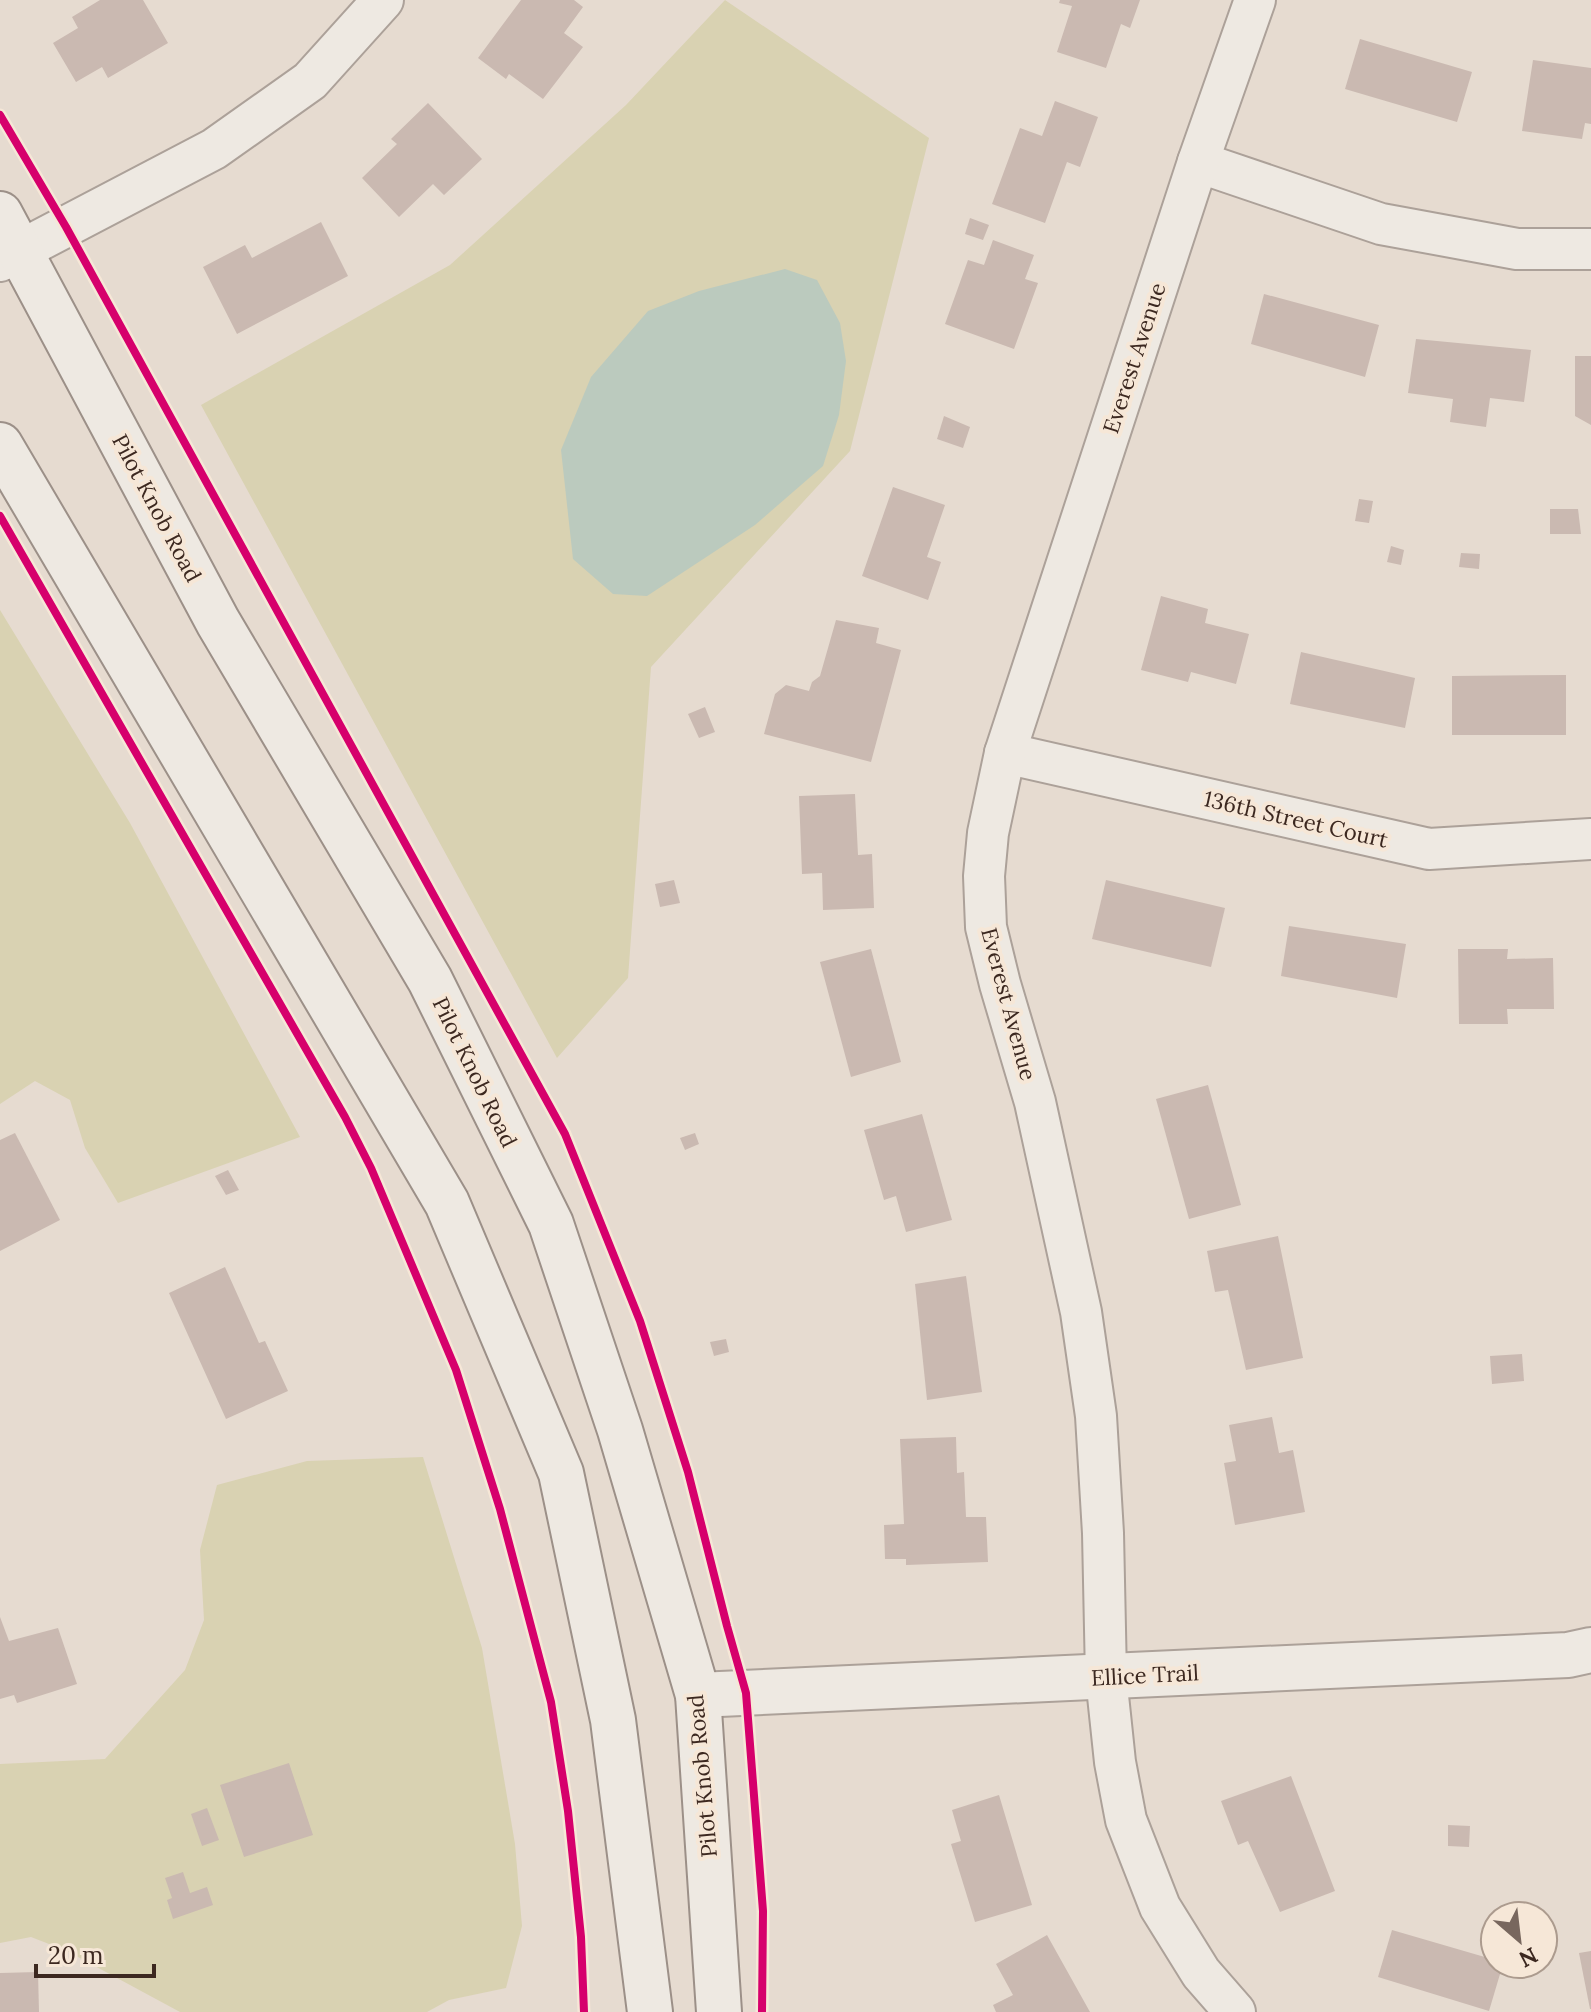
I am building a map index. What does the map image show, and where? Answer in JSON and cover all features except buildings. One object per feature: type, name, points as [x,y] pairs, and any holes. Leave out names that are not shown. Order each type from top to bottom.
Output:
[{"type":"main road","name":"Pilot Knob Road","points":[[7,242],[218,622],[430,980],[551,1224],[620,1430],[698,1695],[719,2012]]},
{"type":"main road","points":[[0,445],[447,1203],[561,1473],[613,1720],[650,2012]]},
{"type":"main road","name":"Ellice Trail","points":[[698,1695],[1568,1655],[1591,1650]]},
{"type":"street","points":[[7,242],[214,149],[310,81],[383,0]]},
{"type":"street","name":"Everest Avenue","points":[[1235,2012],[1201,1973],[1160,1907],[1126,1820],[1115,1762],[1106,1677],[1103,1533],[1096,1416],[1081,1312],[1035,1102],[986,927],[984,876],[988,833],[1005,753],[1198,162],[1255,0]]},
{"type":"street","points":[[1198,162],[1381,224],[1517,249],[1591,249]]},
{"type":"street","name":"136th Street Court","points":[[1005,753],[1429,849],[1591,839]]},
{"type":"shaded area","points":[[725,0],[929,138],[850,451],[651,667],[628,978],[557,1058],[201,405],[450,265],[626,105]]},
{"type":"shaded area","points":[[785,269],[817,280],[840,323],[846,361],[839,415],[823,466],[755,525],[647,596],[613,594],[573,559],[561,450],[591,377],[648,311],[699,291]]},
{"type":"shaded area","points":[[0,610],[130,823],[300,1137],[118,1203],[85,1148],[70,1100],[35,1081],[0,1104]]},
{"type":"shaded area","points":[[423,1457],[482,1648],[515,1844],[522,1926],[506,1988],[449,2000],[427,2012],[180,2012],[67,1951],[31,1937],[0,1943],[0,1764],[105,1759],[185,1670],[204,1620],[200,1550],[217,1485],[307,1461]]},
{"type":"cycle path","points":[[0,115],[66,227],[565,1134],[640,1321],[688,1472],[746,1693],[763,1911],[762,2012]]},
{"type":"cycle path","points":[[0,516],[345,1117],[371,1168],[456,1370],[500,1509],[551,1702],[568,1811],[581,1937],[584,2012]]}]
